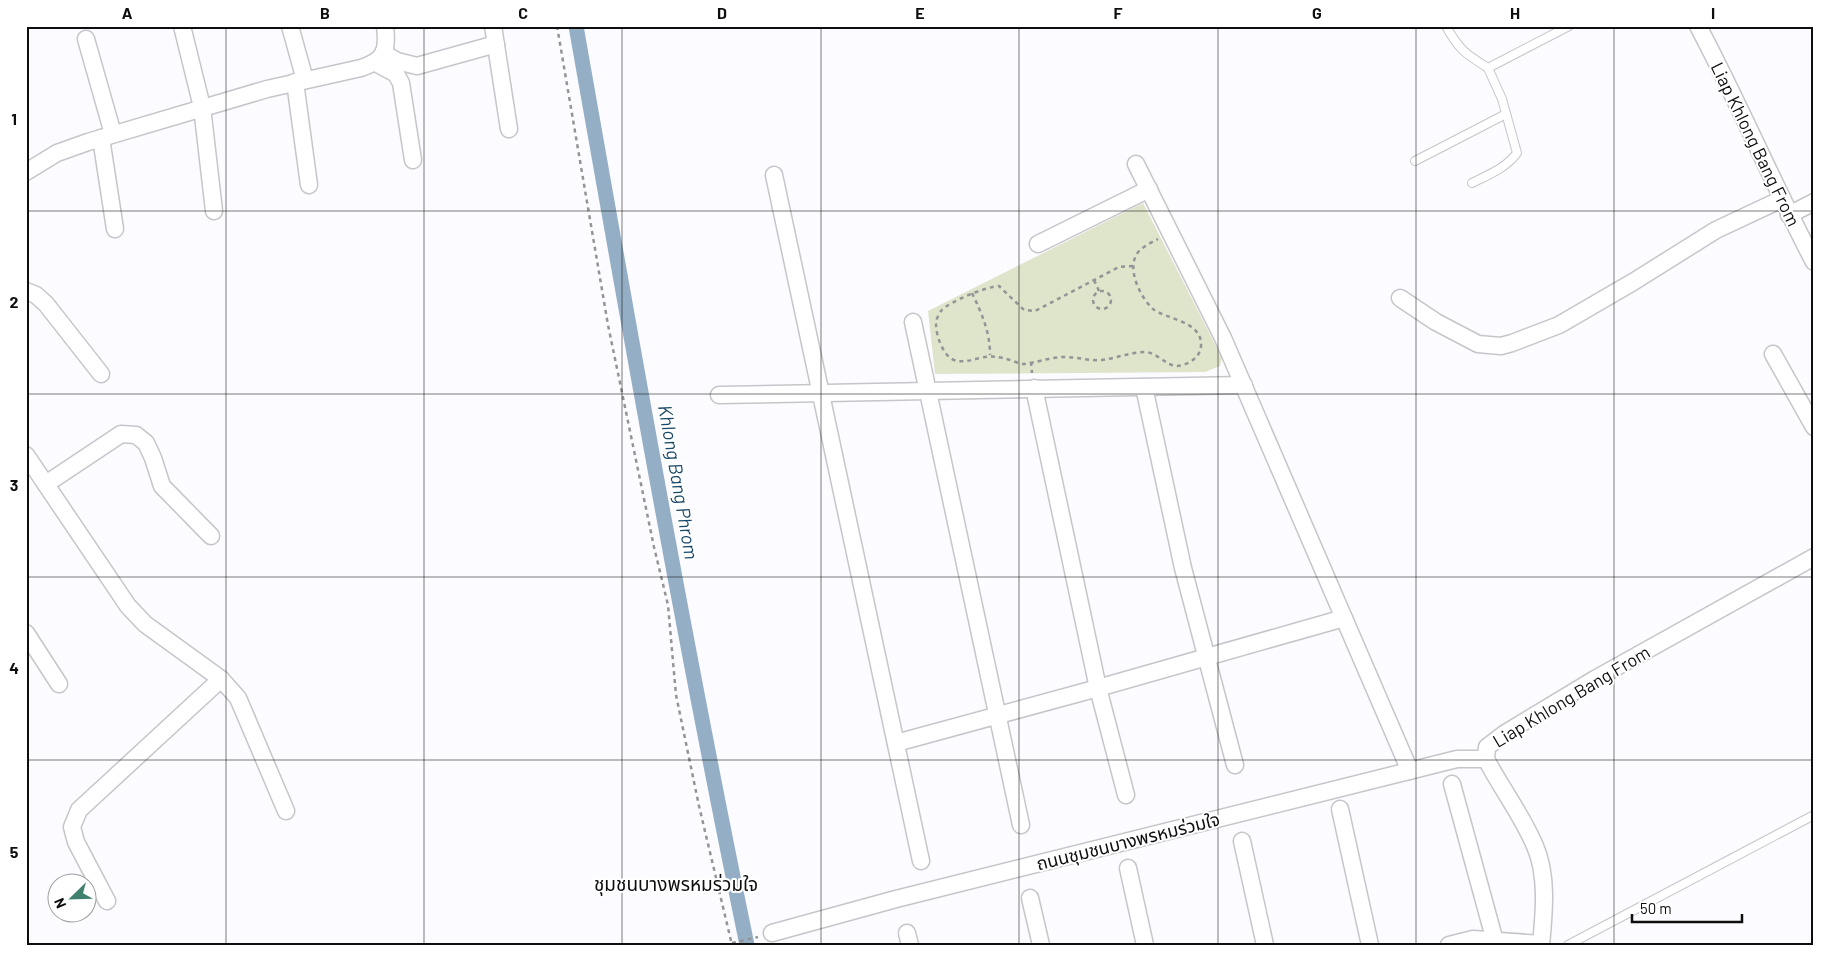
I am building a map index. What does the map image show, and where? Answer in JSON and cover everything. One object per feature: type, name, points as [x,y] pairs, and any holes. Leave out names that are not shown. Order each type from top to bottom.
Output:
[{"type":"street","points":[[182,26],[202,107],[214,211]]},
{"type":"street","points":[[290,26],[300,81],[309,185]]},
{"type":"street","points":[[380,58],[386,41],[385,26]]},
{"type":"street","points":[[493,26],[509,129]]},
{"type":"street","name":"Liap Khlong Bang From","points":[[1698,26],[1720,67],[1789,215],[1814,262]]},
{"type":"street","points":[[86,39],[107,136],[115,229]]},
{"type":"street","points":[[26,172],[56,153],[107,136],[202,107],[300,81],[361,68],[380,58],[417,66],[496,44]]},
{"type":"street","points":[[380,58],[396,74],[401,83],[413,160]]},
{"type":"street","points":[[1136,164],[1223,338],[1410,771]]},
{"type":"street","points":[[774,175],[921,861]]},
{"type":"street","points":[[1038,244],[1149,189]]},
{"type":"street","points":[[1400,298],[1436,322],[1478,344],[1501,346],[1559,325],[1633,282],[1716,230],[1782,199]]},
{"type":"street","points":[[1789,215],[1814,202]]},
{"type":"street","points":[[26,291],[36,295],[46,304],[101,374]]},
{"type":"street","points":[[913,322],[1021,824]]},
{"type":"street","points":[[1773,354],[1814,427]]},
{"type":"street","points":[[719,395],[1244,385]]},
{"type":"street","points":[[1144,387],[1183,568],[1235,765]]},
{"type":"street","points":[[1034,388],[1098,688],[1126,795]]},
{"type":"street","points":[[46,484],[121,434],[136,435],[146,443],[162,486],[211,536]]},
{"type":"street","points":[[26,455],[128,606],[146,624],[221,679],[238,698],[286,811]]},
{"type":"street","name":"Liap Khlong Bang From","points":[[1541,944],[1544,912],[1542,874],[1536,847],[1486,759],[1487,747],[1504,734],[1594,679],[1814,557]]},
{"type":"street","points":[[896,743],[1344,618]]},
{"type":"street","points":[[26,633],[59,684]]},
{"type":"street","points":[[107,901],[76,842],[72,827],[79,810],[221,679]]},
{"type":"street","name":"ถนนชุมชนบางพรหมร่วมใจ","points":[[764,935],[896,899],[1457,759],[1486,759]]},
{"type":"street","points":[[1452,784],[1496,943]]},
{"type":"street","points":[[1340,809],[1370,945]]},
{"type":"street","points":[[1242,841],[1265,945]]},
{"type":"street","points":[[1128,868],[1145,945]]},
{"type":"street","points":[[1030,898],[1041,945]]},
{"type":"street","points":[[1449,945],[1473,939],[1496,943],[1541,944]]},
{"type":"lane","points":[[1446,26],[1454,42],[1463,52],[1488,68],[1506,114],[1517,153],[1512,160],[1502,167],[1472,183]]},
{"type":"lane","points":[[1488,68],[1569,26]]},
{"type":"lane","points":[[1415,161],[1506,114]]},
{"type":"lane","points":[[1568,945],[1814,815]]},
{"type":"path","points":[[557,26],[608,325],[654,547],[668,605],[676,695],[699,806],[732,944],[764,935]]},
{"type":"path","points":[[1133,266],[1119,267],[1035,311],[1024,310],[999,286],[991,286],[972,293],[942,309],[935,323],[938,338],[945,352],[952,359],[965,362],[990,355],[1023,364],[1064,357],[1101,360],[1137,352],[1150,352],[1174,366],[1187,364],[1195,359],[1201,346],[1199,337],[1190,326],[1153,309],[1141,293],[1135,279],[1133,266],[1138,252],[1170,232]]},
{"type":"path","points":[[1094,280],[1099,291]]},
{"type":"path","points":[[1099,291],[1108,293],[1110,304],[1106,308],[1100,308],[1094,303],[1095,295],[1099,291]]},
{"type":"path","points":[[972,293],[984,316],[990,342],[990,355]]},
{"type":"green space","points":[[1143,203],[1222,358],[1220,366],[1205,372],[935,374],[928,311]]},
{"type":"waterway","name":"Khlong Bang Phrom","points":[[576,26],[679,601],[747,945]]},
{"type":"district","name":"ชุมชนบางพรหมร่วมใจ","points":[[676,883]]}]
